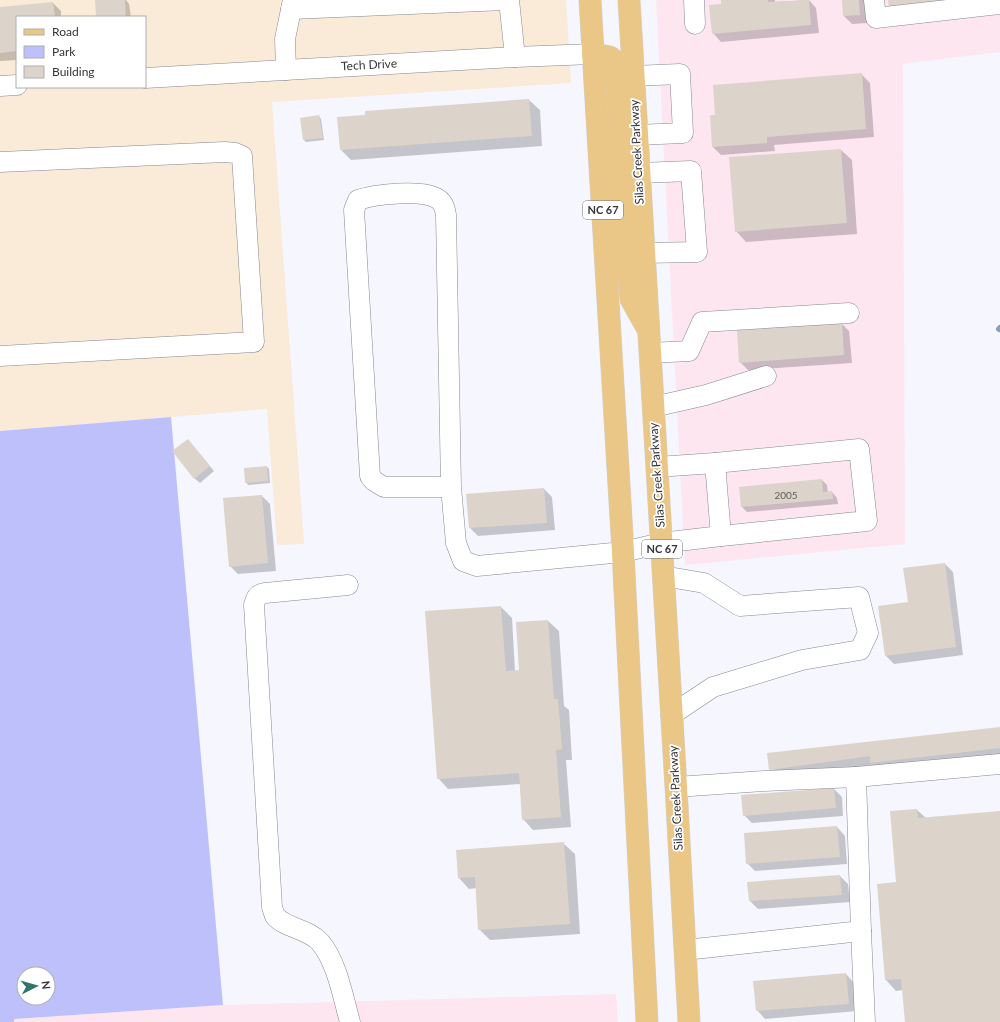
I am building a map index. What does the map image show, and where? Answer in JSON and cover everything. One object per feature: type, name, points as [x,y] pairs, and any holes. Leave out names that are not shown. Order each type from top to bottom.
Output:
[{"type":"main road","name":"NC 67","points":[[590,0],[623,552],[648,1022]]},
{"type":"main road","name":"Silas Creek Parkway","points":[[629,0],[689,1022]]},
{"type":"main road","points":[[593,54],[610,57],[616,62],[626,248],[631,300],[648,330]]},
{"type":"lane","points":[[286,70],[285,39],[292,4],[505,0]]},
{"type":"lane","points":[[509,0],[515,57]]},
{"type":"lane","points":[[694,0],[695,24]]},
{"type":"lane","points":[[874,0],[876,18],[1000,4]]},
{"type":"lane","name":"Tech Drive","points":[[146,78],[593,54]]},
{"type":"lane","points":[[633,76],[680,74],[684,132],[636,135]]},
{"type":"lane","points":[[0,86],[16,85]]},
{"type":"lane","points":[[0,162],[225,152],[235,152],[242,156],[254,342],[0,356]]},
{"type":"lane","points":[[639,173],[691,171],[697,252],[644,253]]},
{"type":"lane","points":[[451,487],[384,486],[374,481],[370,476],[354,210],[358,200],[369,196],[426,194],[438,199],[444,205],[446,215],[451,487],[456,543],[463,561],[477,566],[623,552],[662,543],[867,521],[859,450],[656,467]]},
{"type":"lane","points":[[650,353],[689,351],[702,322],[849,313]]},
{"type":"lane","points":[[653,407],[706,395],[766,376]]},
{"type":"lane","points":[[715,463],[721,536]]},
{"type":"lane","points":[[663,576],[704,583],[740,606],[858,597],[868,633],[860,650],[802,660],[713,687],[671,715]]},
{"type":"lane","points":[[348,586],[265,592],[256,598],[254,605],[272,908],[275,915],[282,922],[308,933],[320,942],[333,964],[350,1022]]},
{"type":"lane","points":[[676,787],[856,777],[1000,764]]},
{"type":"lane","points":[[856,777],[865,1022]]},
{"type":"lane","points":[[685,950],[861,931]]},
{"type":"shaded area","points":[[0,0],[566,0],[571,83],[272,102],[304,544],[277,545],[267,409],[0,431]]},
{"type":"shaded area","points":[[656,0],[1000,0],[1000,52],[903,64],[905,544],[685,565]]},
{"type":"shaded area","points":[[616,994],[618,1022],[14,1022],[14,1019],[223,1005]]},
{"type":"green space","points":[[171,417],[223,1005],[14,1019],[14,1022],[0,1022],[0,431]]},
{"type":"building","points":[[95,0],[125,0],[126,16],[96,16]]},
{"type":"building","points":[[721,0],[768,0],[768,2],[809,0],[811,25],[712,34],[709,5],[721,4]]},
{"type":"building","points":[[842,0],[859,0],[860,15],[843,16]]},
{"type":"building","points":[[888,0],[964,0],[889,8]]},
{"type":"building","points":[[53,2],[55,16],[16,16],[16,51],[0,53],[0,7]]},
{"type":"building","points":[[862,73],[866,129],[767,137],[767,143],[712,147],[710,115],[715,115],[713,85]]},
{"type":"building","points":[[529,99],[532,136],[340,150],[337,117],[365,115],[365,111]]},
{"type":"building","points":[[319,115],[323,138],[303,140],[300,118]]},
{"type":"building","points":[[841,149],[847,223],[735,232],[729,157]]},
{"type":"building","points":[[842,322],[844,355],[739,363],[737,330]]},
{"type":"building","points":[[188,439],[210,466],[194,479],[172,451]]},
{"type":"building","points":[[267,466],[268,481],[245,483],[244,468]]},
{"type":"building","points":[[822,479],[823,492],[832,491],[833,499],[741,507],[739,487]]},
{"type":"building","points":[[544,488],[547,523],[469,528],[466,494]]},
{"type":"building","points":[[262,495],[268,563],[229,567],[223,498]]},
{"type":"building","points":[[945,563],[956,647],[885,656],[878,606],[908,602],[903,568]]},
{"type":"building","points":[[501,606],[506,671],[519,670],[516,622],[548,620],[554,699],[558,699],[562,749],[556,750],[561,817],[522,820],[519,773],[437,779],[425,611]]},
{"type":"building","points":[[1000,727],[1000,748],[870,763],[870,756],[769,770],[767,753]]},
{"type":"building","points":[[834,788],[836,808],[743,816],[741,795]]},
{"type":"building","points":[[917,809],[918,818],[1000,811],[1000,1022],[905,1022],[901,979],[885,980],[877,884],[896,882],[890,811]]},
{"type":"building","points":[[837,826],[840,857],[746,864],[744,833]]},
{"type":"building","points":[[564,842],[570,924],[478,930],[475,877],[458,878],[456,850]]},
{"type":"building","points":[[840,875],[842,895],[749,901],[747,882]]},
{"type":"building","points":[[846,973],[849,1004],[756,1011],[753,981]]}]
